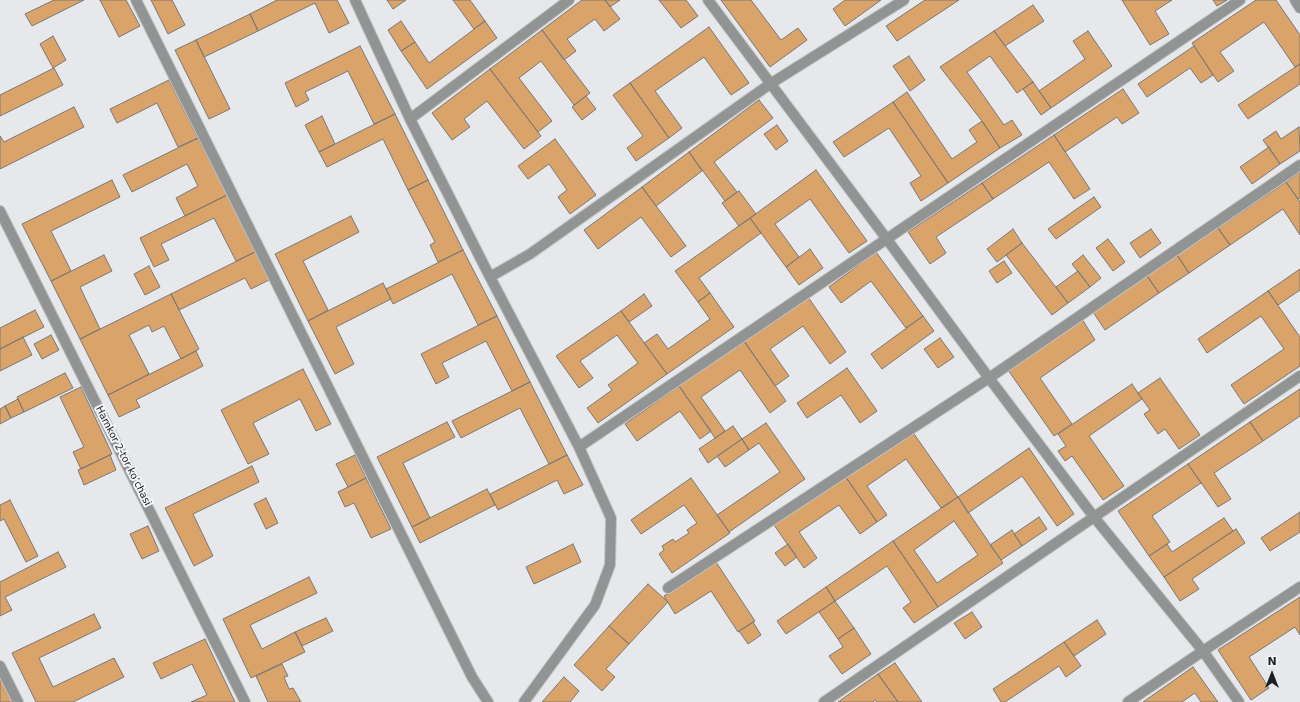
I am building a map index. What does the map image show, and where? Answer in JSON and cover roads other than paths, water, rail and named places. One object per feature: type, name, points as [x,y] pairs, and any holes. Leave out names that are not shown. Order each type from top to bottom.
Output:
[{"type":"street","points":[[136,0],[469,670],[488,702]]},
{"type":"street","points":[[355,0],[410,119],[490,277],[579,447],[611,518],[610,566],[595,605],[524,702]]},
{"type":"street","points":[[410,119],[569,0]]},
{"type":"street","points":[[708,0],[1094,517],[1203,651],[1239,702]]},
{"type":"street","points":[[490,277],[530,254],[770,84],[904,0]]},
{"type":"street","points":[[579,447],[1240,0]]},
{"type":"street","points":[[1294,0],[1300,8]]},
{"type":"street","points":[[668,588],[989,378],[1300,164]]},
{"type":"street","name":"Hamkor 2-tor koʼchasi","points":[[0,211],[245,702]]},
{"type":"street","points":[[824,702],[1300,376]]},
{"type":"street","points":[[1128,702],[1300,587]]},
{"type":"street","points":[[0,666],[18,702]]}]
